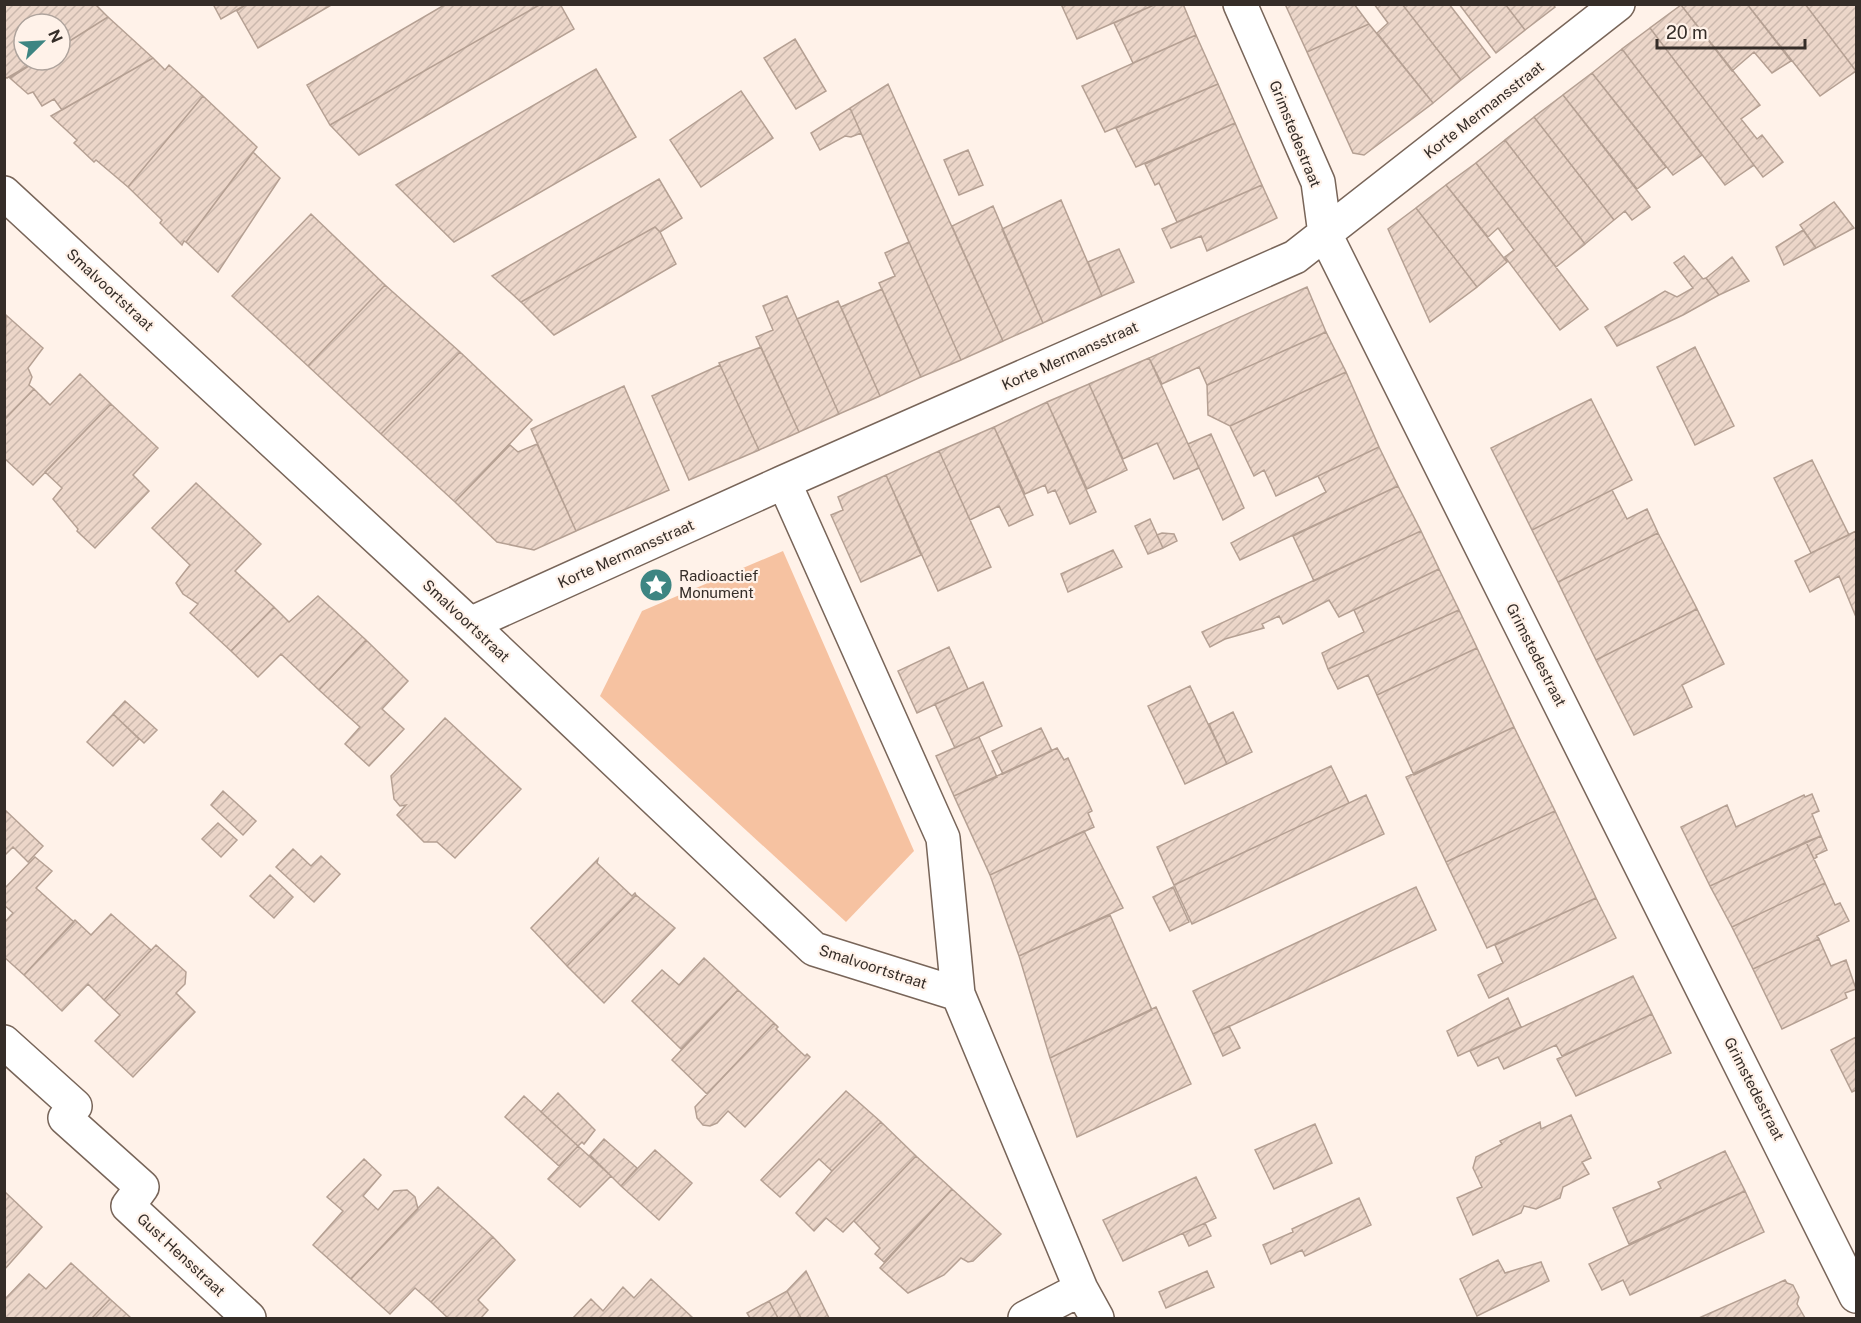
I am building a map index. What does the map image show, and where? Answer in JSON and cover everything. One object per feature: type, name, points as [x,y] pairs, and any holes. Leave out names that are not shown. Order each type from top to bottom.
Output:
[{"type":"street","name":"Grimstedestraat","points":[[1240,4],[1318,182],[1325,234],[1857,1296]]},
{"type":"street","name":"Korte Mermansstraat","points":[[470,624],[784,482],[1295,257],[1618,4]]},
{"type":"street","name":"Smalvoortstraat","points":[[4,193],[470,624],[814,949],[958,994]]},
{"type":"street","points":[[784,482],[943,838],[958,994],[1081,1289],[1097,1318]]},
{"type":"street","name":"Gust Hensstraat","points":[[4,1042],[75,1106],[66,1118],[142,1187],[128,1206],[249,1318]]},
{"type":"street","points":[[1025,1318],[1081,1289]]},
{"type":"shaded area","points":[[783,551],[914,851],[846,922],[600,696],[642,611]]},
{"type":"building","points":[[4,4],[95,4],[108,17],[72,40],[72,12],[12,12],[12,72],[17,72],[7,78],[4,76]]},
{"type":"building","points":[[213,4],[247,4],[221,19]]},
{"type":"building","points":[[247,4],[333,4],[258,48],[237,11]]},
{"type":"building","points":[[446,4],[541,4],[330,125],[307,85]]},
{"type":"building","points":[[541,4],[560,4],[574,29],[359,155],[330,125]]},
{"type":"building","points":[[1061,4],[1156,4],[1077,39]]},
{"type":"building","points":[[1156,4],[1183,4],[1196,35],[1133,63],[1114,23]]},
{"type":"building","points":[[1285,4],[1354,4],[1369,24],[1307,52]]},
{"type":"building","points":[[1374,4],[1402,4],[1461,80],[1433,103],[1377,33],[1388,23]]},
{"type":"building","points":[[1402,4],[1449,4],[1490,57],[1461,80]]},
{"type":"building","points":[[1459,4],[1505,4],[1525,30],[1496,53]]},
{"type":"building","points":[[1505,4],[1553,4],[1555,7],[1525,30]]},
{"type":"building","points":[[1747,4],[1805,4],[1856,71],[1820,96]]},
{"type":"building","points":[[1747,4],[1791,61],[1772,73],[1754,52],[1732,71],[1681,5]]},
{"type":"building","points":[[1805,4],[1856,4],[1856,71]]},
{"type":"building","points":[[1681,5],[1760,105],[1741,119],[1757,139],[1762,135],[1783,162],[1763,177],[1650,28]]},
{"type":"building","points":[[108,17],[153,58],[62,110],[54,99],[42,106],[33,92],[28,94],[10,78],[19,72],[72,72],[72,40]]},
{"type":"building","points":[[1369,24],[1433,103],[1364,155],[1353,153],[1307,52]]},
{"type":"building","points":[[1650,28],[1754,165],[1725,185],[1622,49]]},
{"type":"building","points":[[1196,35],[1218,84],[1105,132],[1082,86]]},
{"type":"building","points":[[795,39],[826,91],[796,109],[764,58]]},
{"type":"building","points":[[1622,49],[1702,155],[1673,175],[1592,73]]},
{"type":"building","points":[[153,58],[165,70],[169,65],[203,96],[128,187],[96,160],[94,162],[74,143],[77,140],[51,116]]},
{"type":"building","points":[[596,69],[636,137],[454,242],[396,185]]},
{"type":"building","points":[[1592,73],[1666,167],[1637,189],[1563,95]]},
{"type":"building","points":[[888,84],[1003,341],[961,360],[850,108]]},
{"type":"building","points":[[1218,84],[1235,123],[1136,167],[1116,128]]},
{"type":"building","points":[[741,91],[773,138],[701,187],[670,140]]},
{"type":"building","points":[[1563,95],[1650,207],[1632,220],[1625,211],[1614,220],[1534,117]]},
{"type":"building","points":[[203,96],[257,147],[182,245],[160,223],[162,220],[128,187]]},
{"type":"building","points":[[850,108],[861,133],[851,137],[845,136],[820,150],[811,133]]},
{"type":"building","points":[[1534,117],[1614,220],[1585,244],[1505,140]]},
{"type":"building","points":[[1235,123],[1262,185],[1177,222],[1159,183],[1155,185],[1145,164]]},
{"type":"building","points":[[1505,140],[1585,244],[1556,267],[1476,163]]},
{"type":"building","points":[[968,150],[983,185],[959,195],[944,160]]},
{"type":"building","points":[[253,152],[280,178],[218,272],[186,242]]},
{"type":"building","points":[[1476,163],[1588,309],[1560,330],[1505,257],[1514,250],[1498,228],[1488,237],[1446,185]]},
{"type":"building","points":[[659,179],[682,218],[660,232],[655,227],[521,302],[492,276]]},
{"type":"building","points":[[1262,185],[1277,218],[1207,251],[1201,236],[1171,248],[1162,229]]},
{"type":"building","points":[[1446,185],[1507,262],[1477,287],[1416,208]]},
{"type":"building","points":[[1061,200],[1102,296],[1043,323],[1002,229]]},
{"type":"building","points":[[1834,202],[1854,228],[1816,248],[1800,225]]},
{"type":"building","points":[[993,206],[1043,323],[1003,341],[952,226]]},
{"type":"building","points":[[1416,208],[1477,287],[1430,322],[1388,229]]},
{"type":"building","points":[[311,214],[385,285],[308,366],[232,296]]},
{"type":"building","points":[[655,227],[660,232],[676,264],[554,335],[521,302]]},
{"type":"building","points":[[1803,230],[1816,248],[1784,265],[1776,247]]},
{"type":"building","points":[[909,242],[961,360],[921,377],[879,283],[895,276],[885,253]]},
{"type":"building","points":[[1119,249],[1134,282],[1102,296],[1088,262]]},
{"type":"building","points":[[1684,256],[1719,295],[1617,346],[1605,327],[1665,291],[1677,297],[1693,288],[1674,263]]},
{"type":"building","points":[[1732,257],[1749,281],[1719,295],[1706,278]]},
{"type":"building","points":[[385,285],[460,352],[381,434],[308,366]]},
{"type":"building","points":[[1307,287],[1326,332],[1207,385],[1199,367],[1162,384],[1149,358]]},
{"type":"building","points":[[882,289],[921,377],[880,396],[841,307]]},
{"type":"building","points":[[787,296],[839,414],[799,432],[756,337],[773,330],[763,306]]},
{"type":"building","points":[[838,301],[880,396],[839,414],[797,319]]},
{"type":"building","points":[[6,315],[43,348],[28,368],[32,377],[29,385],[34,389],[4,420]]},
{"type":"building","points":[[1326,332],[1346,372],[1230,426],[1208,415],[1207,385]]},
{"type":"building","points":[[761,347],[799,432],[759,450],[719,363]]},
{"type":"building","points":[[1695,347],[1734,426],[1695,445],[1657,367]]},
{"type":"building","points":[[460,352],[532,420],[455,502],[381,434]]},
{"type":"building","points":[[1149,358],[1199,468],[1174,479],[1157,443],[1123,459],[1089,384]]},
{"type":"building","points":[[720,365],[759,450],[689,480],[652,396]]},
{"type":"building","points":[[1346,372],[1379,447],[1276,496],[1264,470],[1254,476],[1230,426]]},
{"type":"building","points":[[80,374],[111,404],[33,485],[4,458],[4,420],[34,389],[50,405]]},
{"type":"building","points":[[1089,384],[1127,470],[1087,489],[1047,402]]},
{"type":"building","points":[[624,386],[669,490],[576,531],[531,429]]},
{"type":"building","points":[[1591,399],[1632,480],[1532,530],[1491,448]]},
{"type":"building","points":[[1047,402],[1096,512],[1070,524],[1055,490],[1048,493],[1045,485],[1025,494],[994,427]]},
{"type":"building","points":[[111,404],[158,448],[133,475],[149,491],[95,548],[77,531],[78,529],[53,499],[62,488],[45,472]]},
{"type":"building","points":[[994,427],[1033,515],[1009,526],[999,506],[970,520],[939,451]]},
{"type":"building","points":[[1211,434],[1244,508],[1223,520],[1188,444]]},
{"type":"building","points":[[537,444],[576,531],[534,550],[497,542],[455,502],[510,445],[518,452]]},
{"type":"building","points":[[1379,447],[1398,486],[1240,560],[1231,543],[1326,492],[1318,476]]},
{"type":"building","points":[[939,451],[991,567],[938,591],[886,475]]},
{"type":"building","points":[[1812,460],[1849,535],[1811,553],[1774,478]]},
{"type":"building","points":[[886,475],[921,555],[861,582],[831,515],[843,510],[838,497]]},
{"type":"building","points":[[196,483],[261,544],[235,571],[274,607],[231,651],[190,613],[198,604],[183,594],[176,583],[190,565],[152,528]]},
{"type":"building","points":[[1398,486],[1421,531],[1314,581],[1293,536]]},
{"type":"building","points":[[1612,490],[1627,519],[1647,509],[1658,533],[1558,582],[1532,530]]},
{"type":"building","points":[[1150,519],[1163,548],[1148,554],[1135,526]]},
{"type":"building","points":[[1421,531],[1439,569],[1339,617],[1329,600],[1283,624],[1279,616],[1262,624],[1264,628],[1225,639],[1210,647],[1202,632]]},
{"type":"building","points":[[1856,531],[1856,617],[1839,576],[1810,592],[1795,561]]},
{"type":"building","points":[[1658,533],[1697,609],[1596,660],[1558,582]]},
{"type":"building","points":[[1174,534],[1177,541],[1163,548],[1157,535]]},
{"type":"building","points":[[1113,550],[1122,567],[1068,592],[1061,574]]},
{"type":"building","points":[[1439,569],[1459,610],[1328,669],[1322,653],[1364,632],[1354,610]]},
{"type":"building","points":[[318,596],[366,640],[319,690],[281,654],[258,677],[231,651],[274,607],[289,622]]},
{"type":"building","points":[[1697,609],[1724,664],[1682,685],[1692,707],[1634,735],[1596,660]]},
{"type":"building","points":[[1459,610],[1477,648],[1377,695],[1368,675],[1338,689],[1328,669]]},
{"type":"building","points":[[366,640],[408,681],[382,709],[404,729],[369,766],[345,744],[360,727],[319,690]]},
{"type":"building","points":[[949,647],[968,689],[917,713],[898,671]]},
{"type":"building","points":[[1477,648],[1514,727],[1414,775],[1377,695]]},
{"type":"building","points":[[983,682],[1002,726],[955,748],[935,704]]},
{"type":"building","points":[[1190,686],[1227,764],[1185,784],[1148,706]]},
{"type":"building","points":[[125,701],[157,730],[144,743],[113,714]]},
{"type":"building","points":[[1233,712],[1252,752],[1227,764],[1209,724]]},
{"type":"building","points":[[113,714],[139,739],[113,766],[87,742]]},
{"type":"building","points":[[445,718],[521,789],[455,858],[437,842],[424,842],[397,815],[406,805],[400,806],[394,799],[391,776]]},
{"type":"building","points":[[1514,727],[1555,811],[1446,862],[1406,777]]},
{"type":"building","points":[[1041,728],[1052,751],[1003,774],[992,751]]},
{"type":"building","points":[[979,737],[997,777],[954,796],[936,756]]},
{"type":"building","points":[[1057,748],[1064,760],[1068,758],[1092,811],[1088,813],[1094,827],[990,875],[954,796]]},
{"type":"building","points":[[1331,766],[1349,803],[1174,885],[1157,847]]},
{"type":"building","points":[[223,791],[256,821],[243,835],[211,805]]},
{"type":"building","points":[[1812,794],[1819,811],[1812,814],[1821,836],[1710,886],[1681,827],[1727,805],[1736,827],[1804,795],[1805,797]]},
{"type":"building","points":[[1366,795],[1384,834],[1192,924],[1174,885]]},
{"type":"building","points":[[4,809],[43,846],[28,862],[13,847],[4,856]]},
{"type":"building","points":[[1555,811],[1596,898],[1487,948],[1446,862]]},
{"type":"building","points":[[218,823],[237,840],[221,857],[202,839]]},
{"type":"building","points":[[1084,831],[1123,908],[1019,956],[990,875]]},
{"type":"building","points":[[1821,836],[1827,850],[1816,855],[1814,859],[1806,842]]},
{"type":"building","points":[[1806,842],[1825,883],[1732,927],[1710,886]]},
{"type":"building","points":[[293,849],[311,866],[321,856],[340,874],[314,902],[276,867]]},
{"type":"building","points":[[35,857],[52,871],[36,888],[74,922],[24,975],[4,957],[4,923],[13,913],[4,905],[4,889]]},
{"type":"building","points":[[598,859],[597,863],[632,896],[635,893],[636,895],[567,966],[531,928]]},
{"type":"building","points":[[270,875],[293,897],[274,918],[250,896]]},
{"type":"building","points":[[1825,883],[1835,905],[1840,903],[1849,921],[1817,936],[1819,939],[1753,969],[1732,927]]},
{"type":"building","points":[[1173,887],[1189,922],[1170,931],[1153,897]]},
{"type":"building","points":[[1416,887],[1436,930],[1213,1034],[1193,991]]},
{"type":"building","points":[[636,895],[675,928],[604,1003],[567,966]]},
{"type":"building","points":[[1596,898],[1616,938],[1489,998],[1478,975],[1503,963],[1495,945]]},
{"type":"building","points":[[111,914],[151,950],[104,1000],[88,984],[62,1011],[24,975],[75,920],[91,935]]},
{"type":"building","points":[[1110,915],[1152,1010],[1050,1058],[1019,956]]},
{"type":"building","points":[[1819,939],[1831,966],[1846,960],[1856,989],[1845,993],[1847,998],[1782,1029],[1753,969]]},
{"type":"building","points":[[156,945],[186,972],[185,984],[176,993],[195,1012],[133,1077],[95,1041],[120,1015],[104,1000]]},
{"type":"building","points":[[704,958],[738,990],[681,1049],[632,1001],[662,970],[679,985]]},
{"type":"building","points":[[1633,976],[1652,1014],[1562,1056],[1556,1045],[1504,1069],[1498,1057],[1478,1066],[1470,1051]]},
{"type":"building","points":[[738,990],[774,1023],[707,1094],[672,1060]]},
{"type":"building","points":[[1508,998],[1521,1027],[1458,1056],[1447,1031]]},
{"type":"building","points":[[1156,1007],[1191,1084],[1077,1137],[1050,1058]]},
{"type":"building","points":[[1652,1014],[1671,1053],[1576,1096],[1557,1059]]},
{"type":"building","points":[[774,1023],[778,1027],[776,1029],[805,1056],[807,1054],[810,1057],[745,1127],[728,1111],[717,1123],[710,1126],[703,1125],[697,1118],[695,1107]]},
{"type":"building","points":[[1229,1026],[1240,1048],[1223,1056],[1213,1034]]},
{"type":"building","points":[[1856,1037],[1856,1090],[1852,1092],[1831,1050]]},
{"type":"building","points":[[846,1091],[881,1122],[832,1171],[819,1159],[780,1197],[761,1180]]},
{"type":"building","points":[[558,1093],[595,1130],[584,1144],[582,1142],[578,1146],[541,1112]]},
{"type":"building","points":[[524,1096],[578,1146],[559,1166],[505,1117]]},
{"type":"building","points":[[1571,1115],[1591,1158],[1582,1162],[1589,1174],[1563,1187],[1560,1198],[1536,1209],[1524,1206],[1521,1213],[1473,1235],[1457,1198],[1482,1187],[1473,1168],[1476,1157],[1502,1144],[1500,1141],[1540,1122],[1541,1129]]},
{"type":"building","points":[[881,1122],[916,1156],[843,1232],[826,1218],[814,1231],[796,1213],[832,1171]]},
{"type":"building","points":[[1315,1124],[1332,1163],[1274,1189],[1255,1150]]},
{"type":"building","points":[[604,1139],[637,1168],[621,1186],[590,1155]]},
{"type":"building","points":[[578,1146],[611,1176],[580,1207],[548,1179]]},
{"type":"building","points":[[655,1150],[692,1183],[659,1220],[621,1186]]},
{"type":"building","points":[[1725,1151],[1745,1191],[1629,1244],[1613,1208],[1661,1188],[1658,1182]]},
{"type":"building","points":[[916,1156],[952,1189],[884,1262],[875,1254],[880,1248],[854,1221]]},
{"type":"building","points":[[364,1159],[381,1175],[363,1196],[378,1210],[394,1191],[407,1190],[415,1197],[418,1209],[351,1279],[313,1245],[343,1211],[327,1197]]},
{"type":"building","points":[[1196,1177],[1216,1218],[1123,1261],[1103,1220]]},
{"type":"building","points":[[438,1187],[493,1237],[431,1302],[415,1288],[390,1314],[351,1279]]},
{"type":"building","points":[[952,1189],[1001,1234],[973,1261],[968,1262],[961,1258],[944,1275],[908,1293],[880,1268]]},
{"type":"building","points":[[1745,1191],[1764,1232],[1630,1295],[1623,1280],[1602,1290],[1589,1264]]},
{"type":"building","points":[[4,1192],[42,1227],[4,1270]]},
{"type":"building","points":[[1359,1198],[1371,1225],[1305,1256],[1302,1250],[1271,1264],[1263,1245]]},
{"type":"building","points":[[1205,1223],[1211,1236],[1189,1246],[1183,1233]]},
{"type":"building","points":[[493,1237],[515,1260],[478,1300],[488,1310],[481,1318],[448,1318],[431,1302]]},
{"type":"building","points":[[1498,1260],[1505,1273],[1541,1262],[1549,1281],[1477,1316],[1460,1279]]},
{"type":"building","points":[[71,1263],[110,1299],[92,1318],[4,1318],[4,1300],[29,1274],[46,1289]]},
{"type":"building","points":[[806,1271],[829,1318],[801,1318],[787,1291]]},
{"type":"building","points":[[1207,1271],[1214,1287],[1166,1308],[1159,1292]]},
{"type":"building","points":[[651,1279],[693,1318],[573,1318],[591,1299],[603,1311],[623,1287],[634,1298]]},
{"type":"building","points":[[1785,1280],[1793,1285],[1799,1297],[1797,1304],[1805,1318],[1699,1318]]},
{"type":"building","points":[[787,1291],[801,1318],[778,1318],[769,1301]]},
{"type":"building","points":[[110,1299],[131,1318],[92,1318]]},
{"type":"building","points":[[769,1301],[778,1318],[750,1318],[747,1313]]},
{"type":"place","name":"Radioactief Monument","points":[[656,585]]}]
